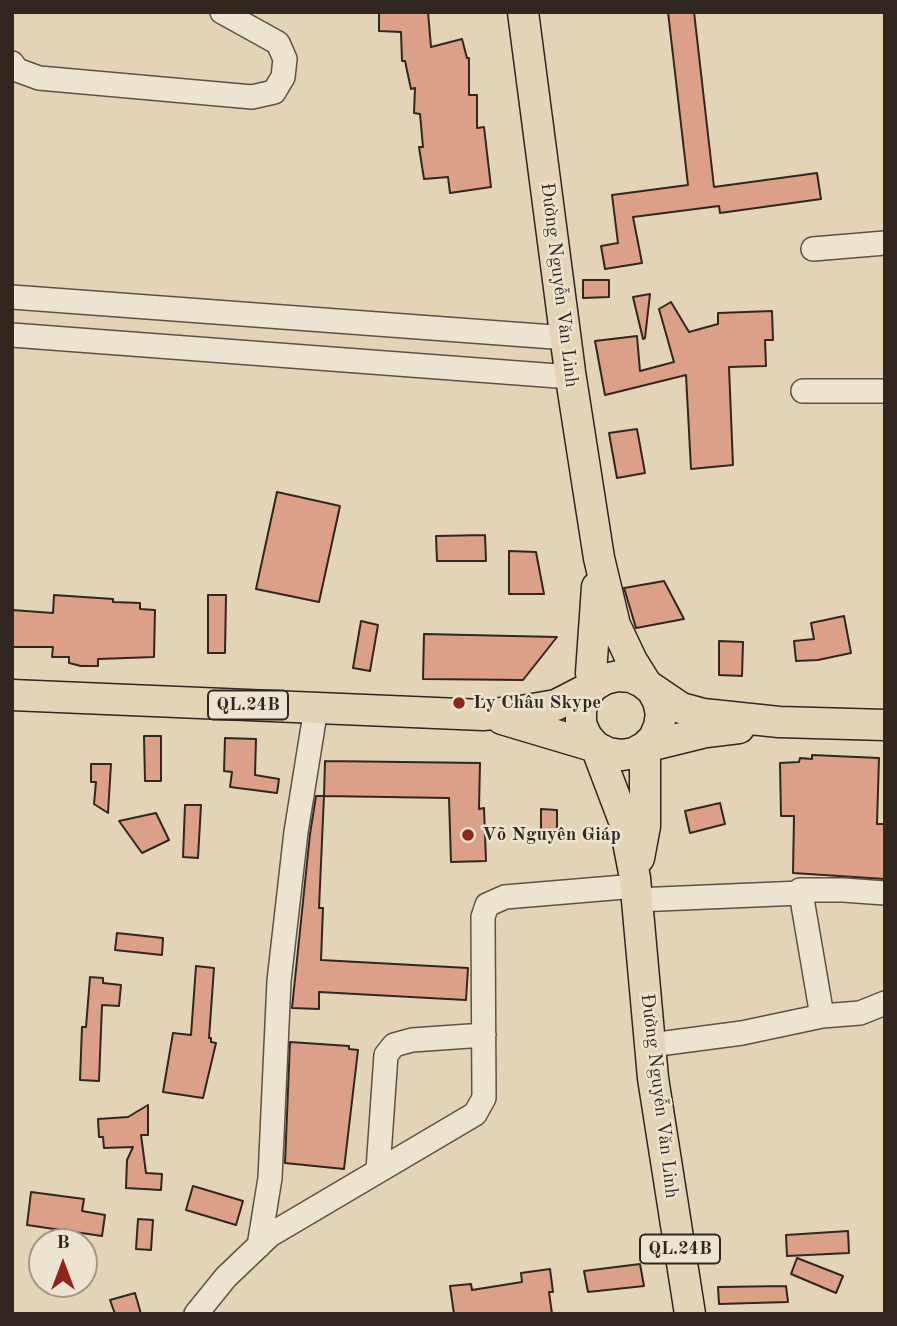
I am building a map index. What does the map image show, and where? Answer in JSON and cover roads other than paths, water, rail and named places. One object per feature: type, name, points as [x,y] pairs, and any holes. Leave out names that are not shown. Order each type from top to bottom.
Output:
[{"type":"main road","name":"Đường Nguyễn Văn Linh","points":[[523,12],[571,377],[599,558],[615,625],[647,685]]},
{"type":"main road","name":"Đường Nguyễn Văn Linh","points":[[593,686],[591,674],[599,558]]},
{"type":"main road","points":[[484,715],[556,705],[605,679],[618,676],[631,677],[681,708],[704,714],[779,722],[885,725]]},
{"type":"main road","name":"QL.24B","points":[[645,747],[654,738],[661,714],[658,701],[647,685]]},
{"type":"main road","name":"QL.24B","points":[[593,686],[585,697],[581,710],[587,737],[596,747]]},
{"type":"main road","name":"QL.24B","points":[[12,695],[484,715]]},
{"type":"main road","points":[[484,715],[531,726],[608,753],[622,755],[706,732],[779,722]]},
{"type":"main road","name":"Đường Nguyễn Văn Linh","points":[[596,747],[624,821],[636,888],[653,1077],[690,1314]]},
{"type":"main road","name":"Đường Nguyễn Văn Linh","points":[[636,888],[645,826],[645,747]]},
{"type":"street","points":[[12,63],[17,70],[39,78],[252,97],[274,92],[283,77],[285,59],[278,43],[222,12]]},
{"type":"street","points":[[813,249],[885,243]]},
{"type":"street","points":[[12,297],[567,338]]},
{"type":"street","points":[[358,361],[363,323]]},
{"type":"street","points":[[12,335],[571,377]]},
{"type":"street","points":[[803,391],[885,391]]},
{"type":"street","points":[[259,1246],[270,1178],[279,981],[296,832],[316,708]]},
{"type":"street","points":[[196,1314],[226,1277],[270,1235],[475,1114],[484,1098],[483,918],[486,905],[505,897],[636,888],[801,893]]},
{"type":"street","points":[[822,1016],[800,890],[885,894]]},
{"type":"street","points":[[651,1045],[742,1033],[822,1016],[860,1013],[885,1003]]},
{"type":"street","points":[[378,1170],[386,1055],[394,1045],[412,1040],[484,1035]]},
{"type":"place","name":"Ly Châu Skype","points":[[459,703]]},
{"type":"place","name":"Võ Nguyên Giáp","points":[[468,835]]}]
